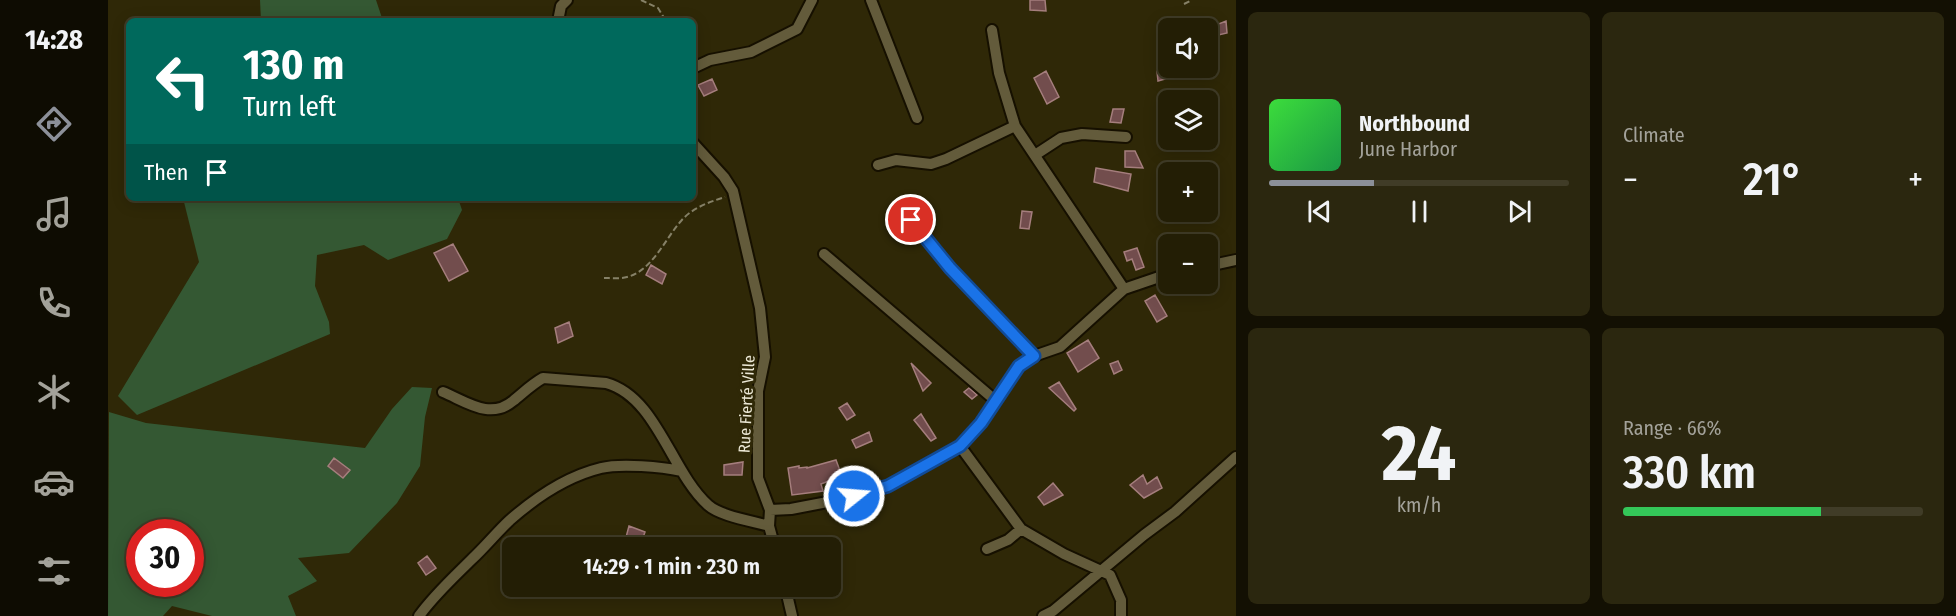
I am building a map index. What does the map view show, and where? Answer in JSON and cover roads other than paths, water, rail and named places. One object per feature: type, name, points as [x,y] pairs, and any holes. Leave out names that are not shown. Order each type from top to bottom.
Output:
[{"type":"street","points":[[559,18],[561,6],[567,0]]},
{"type":"street","points":[[696,67],[710,60],[751,52],[796,29],[812,0]]},
{"type":"street","points":[[871,0],[917,118]]},
{"type":"street","points":[[992,30],[999,73],[1015,126],[1124,289]]},
{"type":"street","points":[[878,165],[896,160],[931,164],[1015,126]]},
{"type":"street","points":[[1035,155],[1061,138],[1082,134],[1126,137]]},
{"type":"street","name":"Rue Fierté Ville","points":[[696,146],[724,177],[733,191],[759,308],[765,357],[758,391],[758,478],[770,510]]},
{"type":"street","points":[[911,220],[950,268],[1034,356]]},
{"type":"street","points":[[824,254],[996,401]]},
{"type":"street","points":[[1218,264],[1236,260]]},
{"type":"street","points":[[772,537],[769,526],[770,510],[791,509],[854,496],[888,486],[960,446],[981,423],[1019,366],[1034,356],[1060,347],[1124,289],[1158,277]]},
{"type":"street","points":[[443,392],[488,411],[507,406],[543,378],[616,385],[648,415],[682,471],[708,506],[769,526]]},
{"type":"street","points":[[960,446],[1022,529],[1064,554],[1110,575],[1121,600],[1121,616]]},
{"type":"street","points":[[1043,616],[1053,611],[1102,571],[1220,473],[1236,457]]},
{"type":"street","points":[[420,616],[433,597],[509,520],[551,490],[601,468],[616,466],[667,468],[682,471]]},
{"type":"street","points":[[987,549],[1008,540],[1022,529]]},
{"type":"street","points":[[788,597],[792,616]]}]
